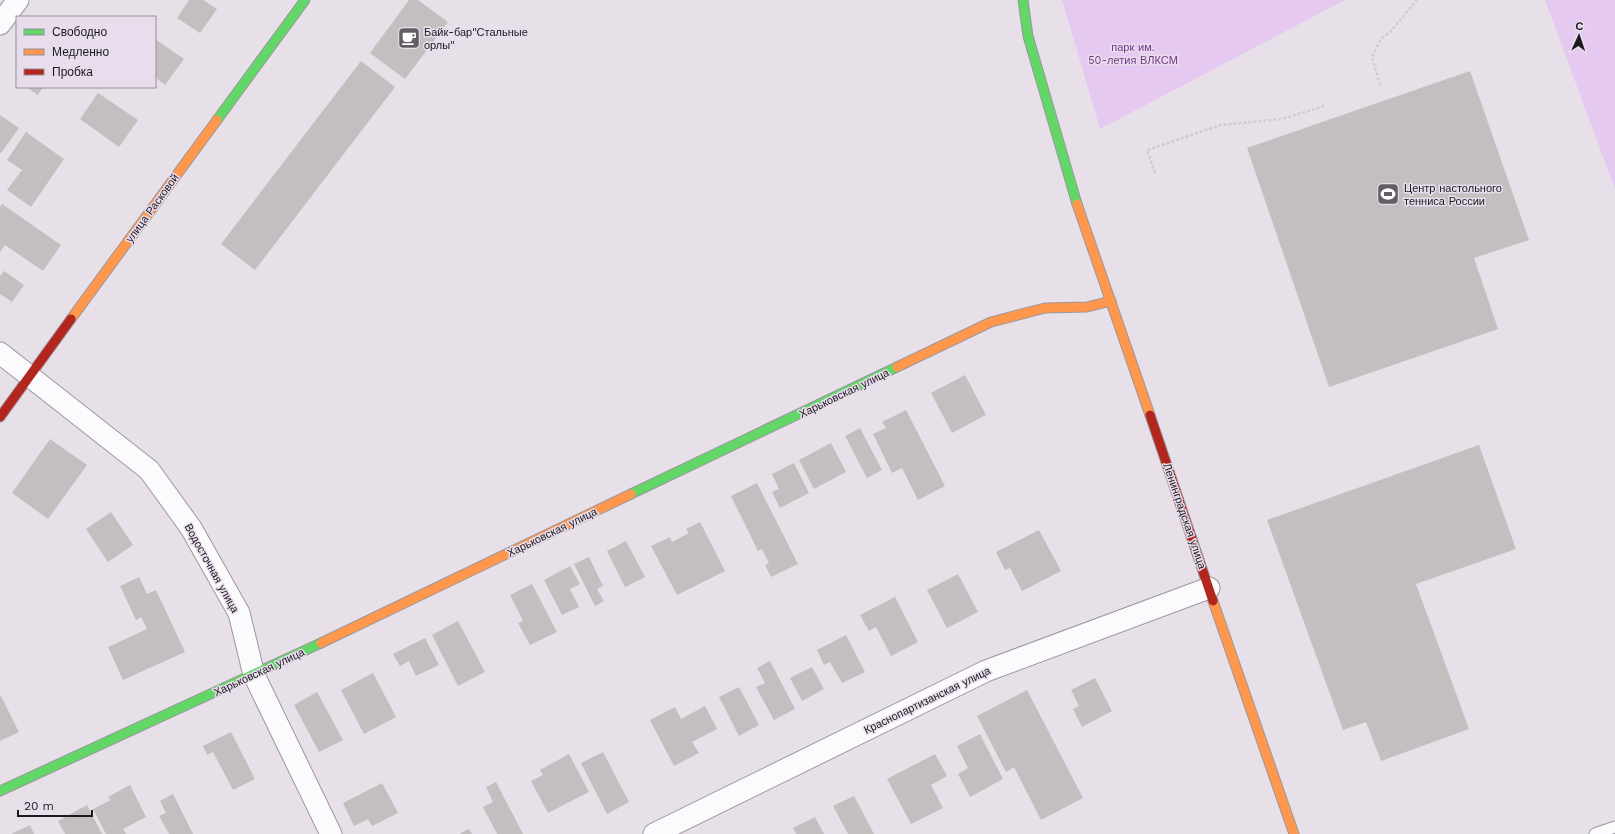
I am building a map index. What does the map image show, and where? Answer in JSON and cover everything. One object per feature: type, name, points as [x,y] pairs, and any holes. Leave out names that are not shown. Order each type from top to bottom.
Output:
[{"type":"street","points":[[0,24],[18,0]]},
{"type":"street","name":"улица Расковой","points":[[0,417],[305,0]]},
{"type":"street","name":"Ленинградская улица","points":[[1023,0],[1028,36],[1075,199],[1294,834]]},
{"type":"street","name":"Харьковская улица","points":[[0,791],[254,675],[990,322],[1045,308],[1087,307],[1111,301]]},
{"type":"street","name":"Водосточная улица","points":[[0,353],[149,470],[191,528],[238,613],[254,675],[331,834]]},
{"type":"street","name":"Краснопартизанская улица","points":[[654,834],[986,671],[1209,588]]},
{"type":"lane","points":[[1595,834],[1615,827]]},
{"type":"path","points":[[1380,85],[1372,57],[1381,39],[1391,31],[1417,0]]},
{"type":"path","points":[[1155,173],[1148,150],[1220,125],[1282,119],[1324,106]]},
{"type":"green space","name":"парк им. 50-летия ВЛКСМ","points":[[1062,0],[1345,0],[1100,129]]},
{"type":"green space","points":[[1545,0],[1615,0],[1615,189]]},
{"type":"building","points":[[189,0],[203,0],[217,9],[200,33],[177,18]]},
{"type":"building","name":"Байк-бар\"Стальные орлы\"","points":[[409,0],[418,0],[448,22],[405,79],[370,53]]},
{"type":"building","points":[[156,40],[184,59],[165,85],[156,78]]},
{"type":"building","points":[[361,61],[395,87],[255,270],[221,244]]},
{"type":"building","name":"Центр настольного тенниса России","points":[[1470,71],[1529,240],[1474,258],[1498,329],[1329,387],[1247,148]]},
{"type":"building","points":[[28,88],[42,88],[38,95]]},
{"type":"building","points":[[98,93],[138,120],[119,147],[80,119]]},
{"type":"building","points":[[0,115],[19,128],[1,153],[0,153]]},
{"type":"building","points":[[26,132],[64,159],[31,207],[7,190],[22,170],[7,160]]},
{"type":"building","points":[[2,204],[61,245],[43,271],[5,245],[0,252],[0,207]]},
{"type":"building","points":[[4,271],[24,285],[12,302],[0,294],[0,276]]},
{"type":"building","points":[[965,375],[986,415],[952,433],[931,393]]},
{"type":"building","points":[[906,410],[945,486],[918,500],[902,468],[892,473],[873,434],[886,428],[882,422]]},
{"type":"building","points":[[860,428],[882,470],[867,478],[845,436]]},
{"type":"building","points":[[50,439],[87,465],[48,519],[12,493]]},
{"type":"building","points":[[831,443],[846,472],[814,489],[799,460]]},
{"type":"building","points":[[1479,445],[1516,549],[1416,584],[1469,729],[1381,761],[1366,722],[1343,730],[1267,520]]},
{"type":"building","points":[[794,463],[809,493],[780,508],[772,492],[779,489],[772,474]]},
{"type":"building","points":[[757,483],[798,564],[771,577],[765,565],[769,563],[762,549],[758,551],[731,496]]},
{"type":"building","points":[[111,512],[133,545],[108,562],[86,529]]},
{"type":"building","points":[[700,522],[725,571],[677,595],[651,546],[670,537],[672,542],[689,533],[686,529]]},
{"type":"building","points":[[1039,530],[1061,571],[1022,591],[1010,568],[1005,570],[996,552]]},
{"type":"building","points":[[626,541],[645,577],[625,587],[607,551]]},
{"type":"building","points":[[589,557],[603,586],[597,589],[604,601],[595,606],[574,564]]},
{"type":"building","points":[[570,566],[580,584],[570,589],[579,607],[562,615],[544,580]]},
{"type":"building","points":[[958,574],[978,612],[947,628],[927,590]]},
{"type":"building","points":[[139,577],[147,594],[156,590],[185,652],[123,680],[108,647],[147,629],[141,617],[136,620],[120,586]]},
{"type":"building","points":[[532,584],[557,632],[530,645],[518,623],[523,621],[510,595]]},
{"type":"building","points":[[895,597],[918,642],[891,656],[876,627],[869,631],[860,615]]},
{"type":"building","points":[[458,621],[485,672],[458,686],[432,635]]},
{"type":"building","points":[[846,635],[865,672],[842,683],[830,662],[824,665],[817,650]]},
{"type":"building","points":[[425,638],[439,665],[416,676],[409,661],[400,666],[393,654]]},
{"type":"building","points":[[770,661],[795,709],[774,720],[756,687],[765,683],[757,668]]},
{"type":"building","points":[[812,667],[824,689],[802,701],[790,678]]},
{"type":"building","points":[[373,673],[396,717],[364,734],[341,690]]},
{"type":"building","points":[[1095,678],[1112,711],[1082,727],[1073,709],[1079,706],[1071,690]]},
{"type":"building","points":[[739,687],[759,725],[739,736],[719,697]]},
{"type":"building","points":[[1027,690],[1083,798],[1041,820],[1014,767],[1006,772],[977,716]]},
{"type":"building","points":[[317,692],[343,740],[319,752],[294,705]]},
{"type":"building","points":[[1,696],[19,732],[0,741],[0,697]]},
{"type":"building","points":[[705,706],[717,729],[692,742],[699,753],[674,766],[650,720],[675,707],[681,719]]},
{"type":"building","points":[[231,732],[255,779],[233,790],[213,752],[207,755],[203,746]]},
{"type":"building","points":[[980,734],[1003,779],[970,797],[958,774],[968,768],[957,746]]},
{"type":"building","points":[[603,752],[629,802],[607,814],[581,763]]},
{"type":"building","points":[[569,754],[589,792],[548,813],[531,781],[543,775],[540,770]]},
{"type":"building","points":[[935,754],[947,776],[931,785],[943,808],[911,824],[887,779]]},
{"type":"building","points":[[496,782],[523,834],[497,834],[483,807],[493,802],[486,787]]},
{"type":"building","points":[[382,783],[398,813],[372,826],[368,819],[354,826],[343,803]]},
{"type":"building","points":[[130,785],[146,817],[123,829],[126,834],[106,834],[93,809],[111,800],[108,797]]},
{"type":"building","points":[[173,794],[193,834],[169,834],[159,816],[166,813],[160,801]]},
{"type":"building","points":[[854,796],[874,834],[848,834],[833,806]]},
{"type":"building","points":[[87,805],[102,834],[65,834],[58,821]]},
{"type":"building","points":[[815,817],[824,834],[796,834],[793,828]]},
{"type":"building","points":[[30,825],[34,834],[11,834]]},
{"type":"building","points":[[469,829],[472,834],[459,834]]},
{"type":"traffic: fast","points":[[217,120],[305,0]]},
{"type":"traffic: fast","points":[[1023,0],[1028,36],[1077,204]]},
{"type":"traffic: fast","points":[[631,494],[897,367]]},
{"type":"traffic: fast","points":[[0,791],[321,643]]},
{"type":"traffic: slow","points":[[71,319],[217,120]]},
{"type":"traffic: slow","points":[[1077,204],[1150,415]]},
{"type":"traffic: slow","points":[[897,367],[991,322],[1045,308],[1087,307],[1111,301]]},
{"type":"traffic: slow","points":[[321,643],[631,494]]},
{"type":"traffic: slow","points":[[1213,601],[1294,834]]},
{"type":"traffic: jam","points":[[0,417],[71,319]]},
{"type":"traffic: jam","points":[[1150,415],[1213,601]]},
{"type":"place","name":"Байк-бар\"Стальные орлы\"","points":[[409,38]]},
{"type":"place","name":"Центр настольного тенниса России","points":[[1388,194]]}]
